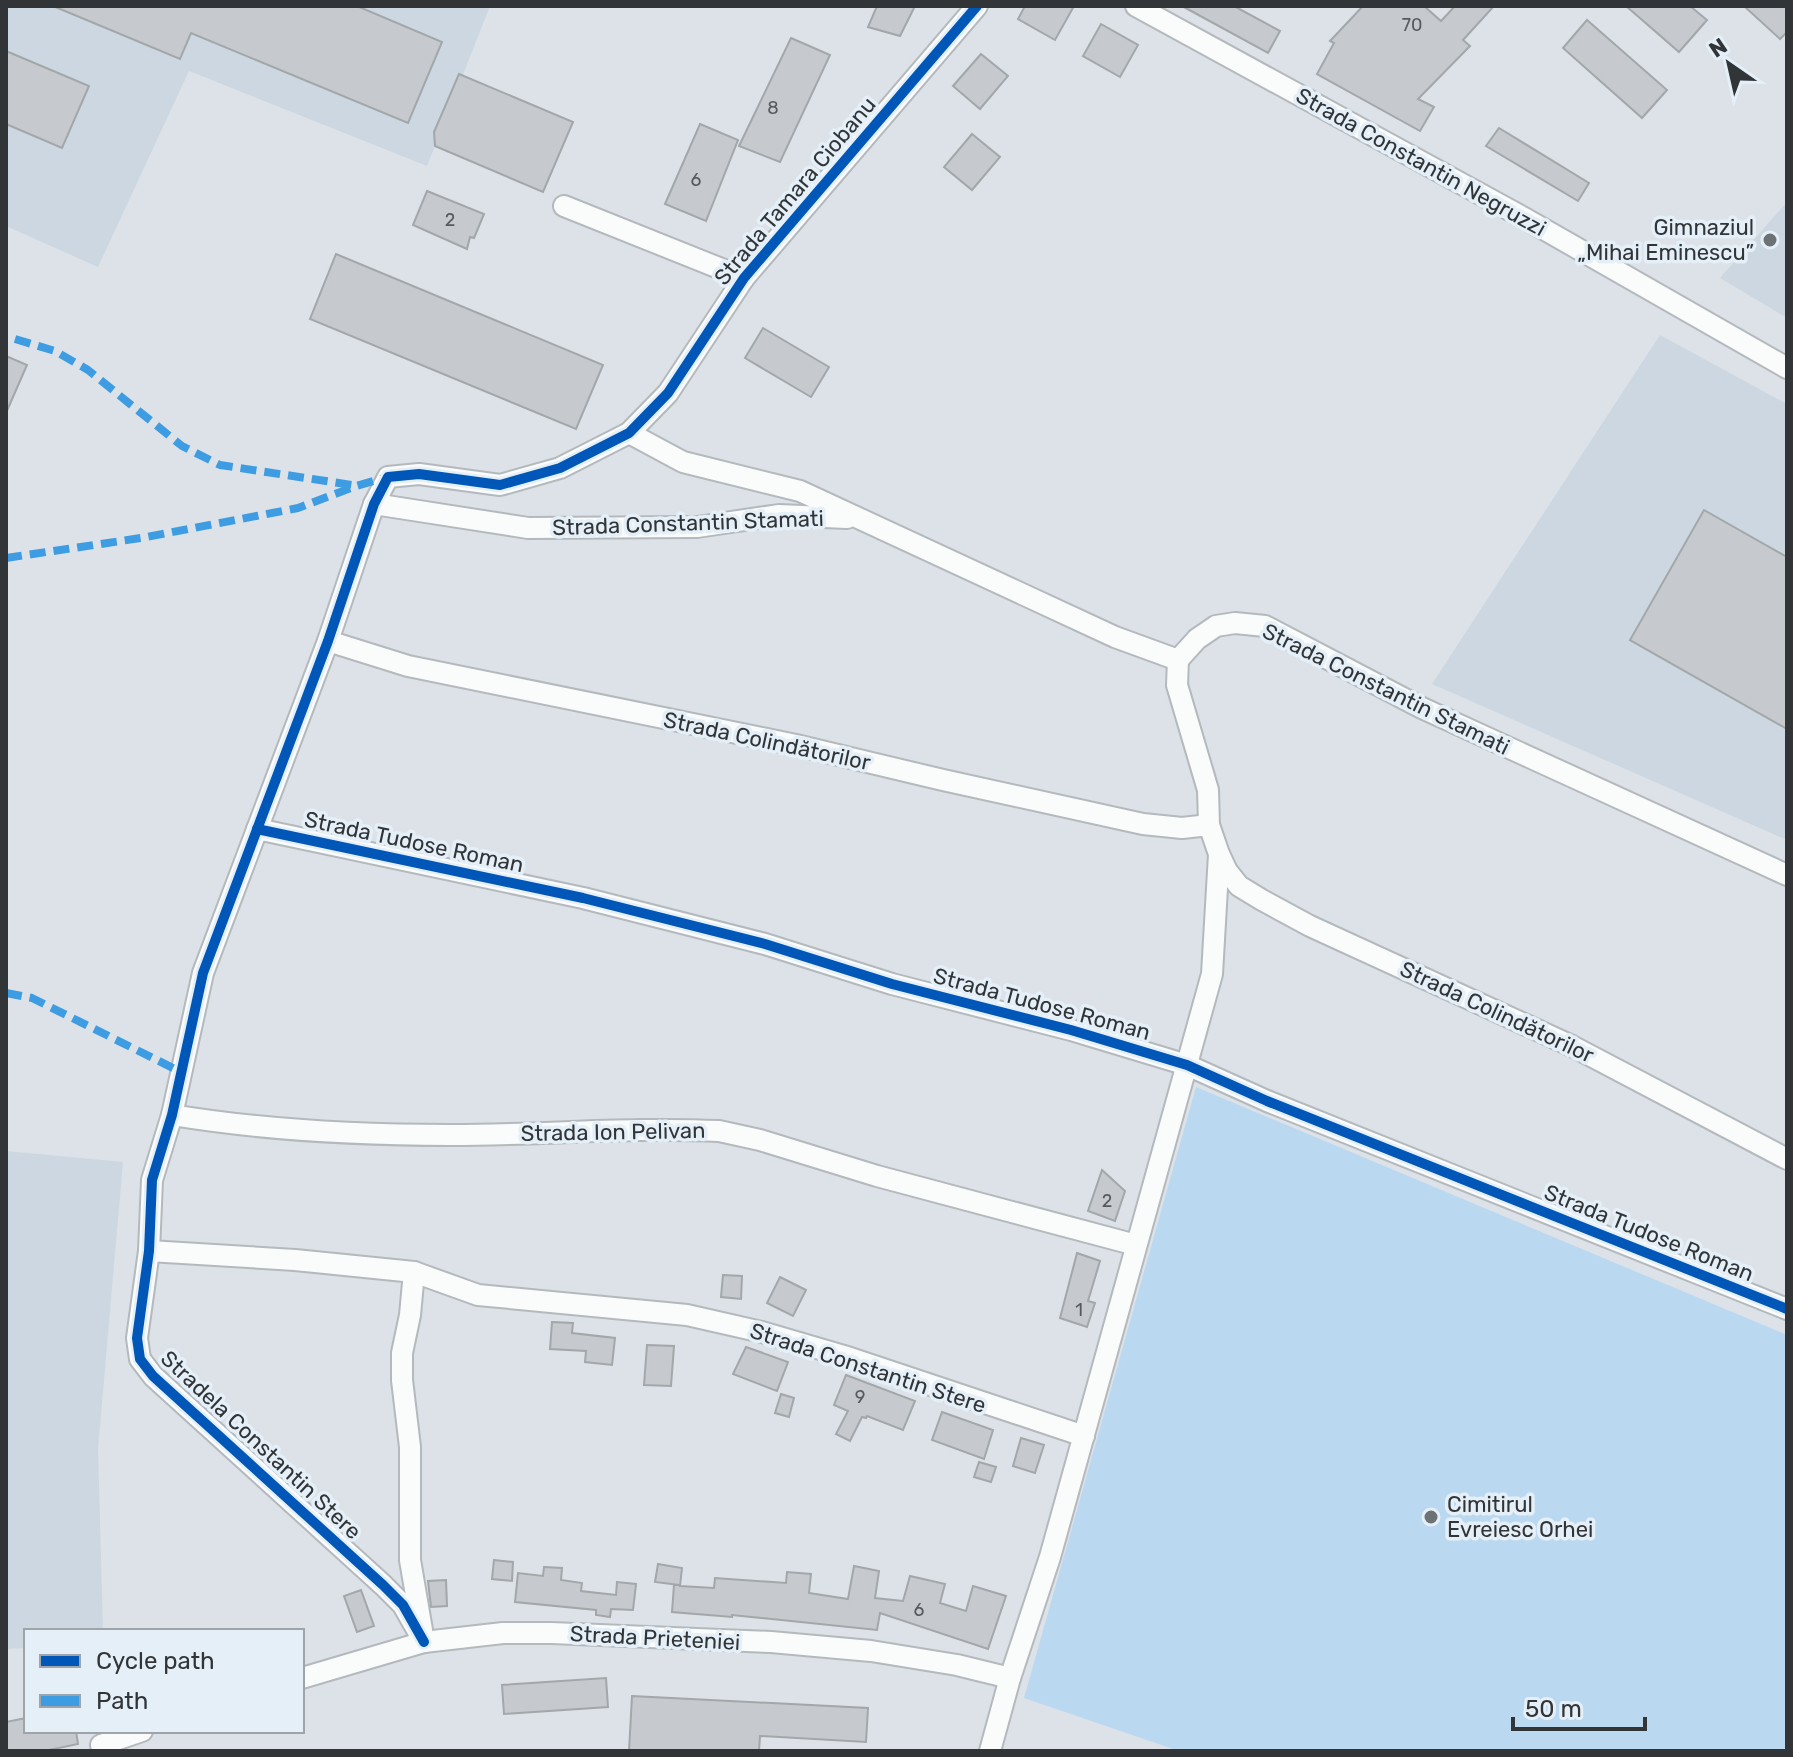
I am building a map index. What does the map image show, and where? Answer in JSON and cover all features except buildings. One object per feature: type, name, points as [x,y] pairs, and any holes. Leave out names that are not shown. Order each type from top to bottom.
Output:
[{"type":"street","name":"Strada Tamara Ciobanu","points":[[374,504],[388,477],[419,474],[500,485],[560,468],[629,433],[668,393],[744,278],[977,6]]},
{"type":"street","name":"Strada Constantin Negruzzi","points":[[1136,6],[1526,219],[1787,368]]},
{"type":"street","points":[[564,206],[744,278]]},
{"type":"street","name":"Strada Constantin Stamati","points":[[629,433],[683,462],[800,491],[1115,637],[1178,660],[1197,639],[1216,626],[1235,623],[1265,626],[1422,708],[1787,875]]},
{"type":"street","points":[[374,504],[328,641],[203,973],[172,1115],[152,1180],[149,1251],[295,1260],[414,1272],[402,1353],[402,1380],[410,1447],[410,1560],[424,1642]]},
{"type":"street","name":"Strada Constantin Stamati","points":[[374,504],[528,528],[697,527],[779,515],[860,519]]},
{"type":"street","name":"Strada Colindătorilor","points":[[328,641],[408,666],[796,745],[1143,824],[1182,828],[1209,825]]},
{"type":"street","points":[[990,1751],[1010,1678],[1050,1557],[1212,974],[1219,854],[1209,825],[1208,790],[1177,685],[1178,660]]},
{"type":"street","name":"Strada Tudose Roman","points":[[257,829],[598,902],[765,944],[906,988],[1071,1030],[1187,1065],[1281,1107],[1787,1309]]},
{"type":"street","name":"Strada Colindătorilor","points":[[1219,854],[1239,886],[1310,926],[1572,1046],[1787,1159]]},
{"type":"street","name":"Strada Ion Pelivan","points":[[172,1115],[222,1123],[435,1135],[719,1131],[1136,1245]]},
{"type":"street","name":"Stradela Constantin Stere","points":[[149,1251],[138,1325],[140,1359],[153,1376],[383,1585],[403,1605],[424,1642]]},
{"type":"street","name":"Strada Constantin Stere","points":[[414,1272],[478,1295],[687,1315],[762,1332],[1084,1436]]},
{"type":"street","name":"Strada Prieteniei","points":[[304,1677],[424,1642],[503,1633],[551,1633],[771,1642],[910,1656],[1010,1678]]},
{"type":"street","points":[[101,1745],[136,1733]]},
{"type":"shaded area","points":[[6,6],[490,6],[427,166],[189,71],[98,267],[6,226]]},
{"type":"shaded area","name":"Gimnaziul „Mihai Eminescu”","points":[[1787,202],[1787,318],[1720,278]]},
{"type":"shaded area","points":[[1660,335],[1787,404],[1787,840],[1432,684]]},
{"type":"shaded area","name":"Cimitirul Evreiesc Orhei","points":[[1196,1087],[1787,1335],[1787,1751],[1179,1751],[1024,1698]]},
{"type":"shaded area","points":[[6,1151],[123,1162],[98,1449],[103,1629],[24,1629],[24,1648],[6,1649]]},
{"type":"marked path","points":[[15,339],[55,351],[88,370],[182,446],[220,465],[352,485]]},
{"type":"marked path","points":[[6,558],[141,538],[298,508],[388,477]]},
{"type":"marked path","points":[[6,993],[32,998],[181,1072]]},
{"type":"cycle path","points":[[424,1642],[403,1605],[383,1585],[153,1376],[140,1359],[137,1338],[149,1251],[152,1180],[172,1115],[203,973],[328,641],[374,504],[388,477],[419,474],[500,485],[560,468],[629,433],[668,393],[744,278],[977,6]]},
{"type":"cycle path","points":[[257,829],[583,898],[765,944],[892,984],[1071,1030],[1187,1065],[1267,1101],[1787,1309]]},
{"type":"place","name":"Gimnaziul „Mihai Eminescu”","points":[[1770,240]]},
{"type":"place","name":"Cimitirul Evreiesc Orhei","points":[[1431,1517]]}]
